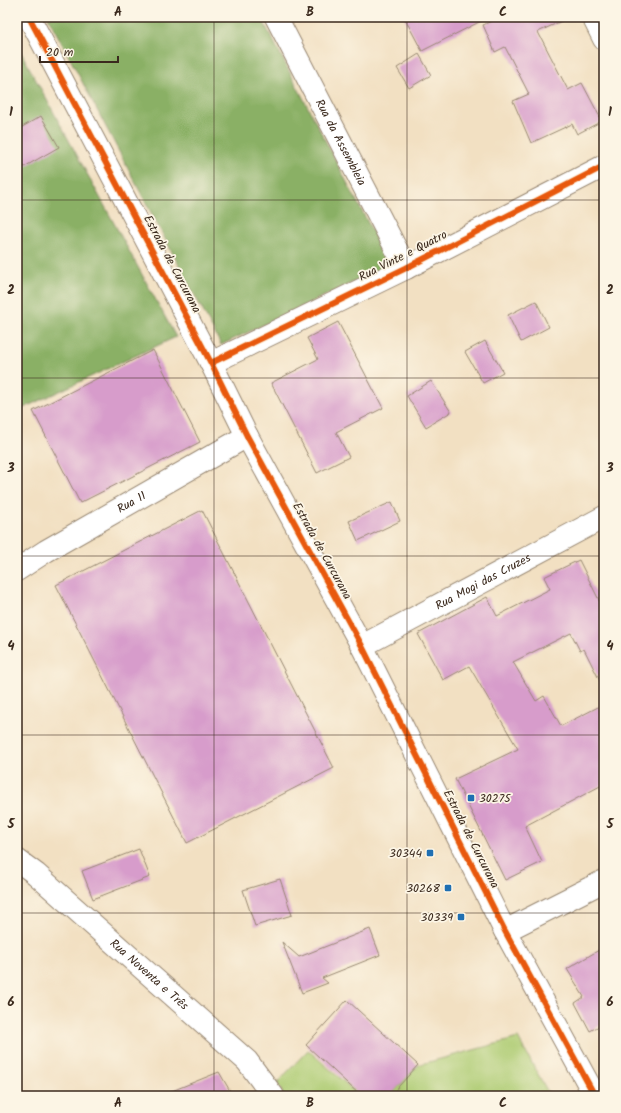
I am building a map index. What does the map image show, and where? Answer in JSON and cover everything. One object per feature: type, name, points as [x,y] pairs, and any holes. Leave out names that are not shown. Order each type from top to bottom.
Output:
[{"type":"street","name":"Estrada de Curcurana","points":[[29,17],[211,363],[247,436],[362,646],[505,931],[595,1096]]},
{"type":"street","name":"Rua da Assembleia","points":[[276,17],[406,268]]},
{"type":"street","points":[[593,17],[604,39]]},
{"type":"street","name":"Rua Vinte e Quatro","points":[[211,363],[406,268],[604,166]]},
{"type":"street","name":"Rua 11","points":[[17,570],[46,551],[247,436]]},
{"type":"street","name":"Rua Mogi das Cruzes","points":[[362,646],[604,517]]},
{"type":"street","name":"Rua Noventa e Três","points":[[17,860],[36,874],[247,1061],[273,1096]]},
{"type":"street","points":[[505,931],[604,881]]},
{"type":"green space","points":[[48,17],[261,17],[390,265],[221,345]]},
{"type":"green space","points":[[17,45],[176,337],[17,411]]},
{"type":"green space","points":[[518,1038],[550,1096],[390,1096],[418,1065]]},
{"type":"green space","points":[[308,1050],[360,1096],[284,1096],[277,1083]]},
{"type":"building","points":[[404,17],[489,17],[422,51]]},
{"type":"building","points":[[500,17],[570,17],[538,32],[568,90],[582,83],[602,121],[577,134],[572,124],[531,143],[513,101],[529,94],[505,47],[495,52],[483,25]]},
{"type":"building","points":[[419,54],[431,75],[409,88],[397,68]]},
{"type":"building","points":[[41,116],[59,147],[24,167],[17,153],[17,130]]},
{"type":"building","points":[[536,301],[549,327],[521,342],[508,315]]},
{"type":"building","points":[[338,322],[383,408],[336,432],[349,457],[317,473],[271,383],[318,359],[307,338]]},
{"type":"building","points":[[485,341],[503,372],[483,383],[465,352]]},
{"type":"building","points":[[153,350],[200,442],[80,503],[33,411]]},
{"type":"building","points":[[431,381],[451,412],[426,427],[407,396]]},
{"type":"building","points":[[392,502],[400,521],[358,541],[349,521]]},
{"type":"building","points":[[202,510],[334,768],[187,843],[56,585]]},
{"type":"building","points":[[579,560],[604,610],[604,689],[584,649],[580,651],[571,633],[513,662],[536,701],[544,696],[561,726],[604,704],[604,784],[525,826],[542,862],[505,880],[455,779],[518,749],[469,666],[443,680],[418,634],[487,597],[497,616],[550,589],[544,577]]},
{"type":"building","points":[[139,849],[150,877],[93,899],[82,871]]},
{"type":"building","points":[[280,879],[292,915],[255,926],[243,890]]},
{"type":"building","points":[[370,929],[380,955],[322,978],[328,983],[302,993],[282,942],[299,957]]},
{"type":"building","points":[[604,947],[604,1029],[601,1025],[590,1031],[575,1003],[584,997],[567,969]]},
{"type":"building","points":[[347,1000],[418,1065],[390,1096],[361,1096],[306,1045]]},
{"type":"building","points":[[219,1072],[233,1096],[162,1096],[162,1095]]},
{"type":"cycle path","points":[[29,17],[211,363],[247,436],[362,646],[505,931],[595,1096]]},
{"type":"cycle path","points":[[211,363],[406,268],[604,166]]},
{"type":"place","name":"30275","points":[[471,798]]},
{"type":"place","name":"30344","points":[[430,853]]},
{"type":"place","name":"30268","points":[[448,888]]},
{"type":"place","name":"30339","points":[[461,917]]}]
